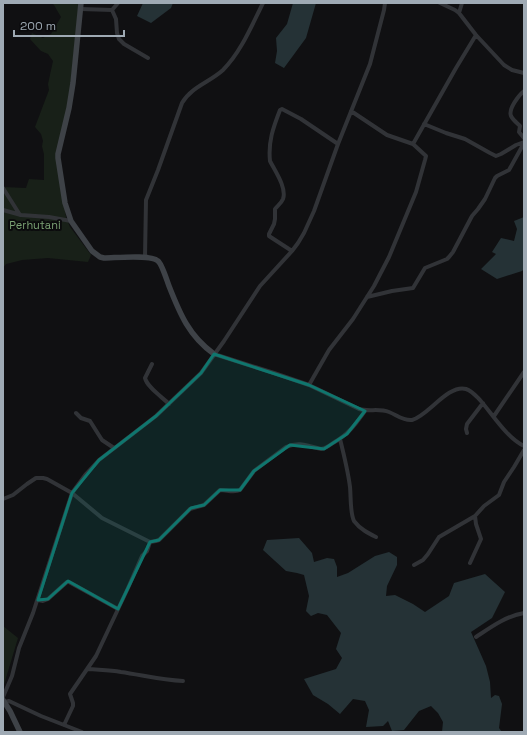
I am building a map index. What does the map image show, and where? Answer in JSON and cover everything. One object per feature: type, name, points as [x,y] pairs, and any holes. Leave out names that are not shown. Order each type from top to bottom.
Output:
[{"type":"street","points":[[112,10],[118,3]]},
{"type":"street","points":[[145,257],[146,200],[182,103],[188,94],[214,77],[228,65],[236,54],[263,3]]},
{"type":"street","points":[[3,700],[12,676],[19,648],[34,613],[72,493],[93,466],[156,416],[201,373],[260,286],[292,251],[310,222],[338,144],[373,57],[385,3]]},
{"type":"street","points":[[440,3],[456,10],[476,35],[504,65],[512,70],[524,73]]},
{"type":"street","points":[[459,13],[462,3]]},
{"type":"street","points":[[112,10],[81,6],[69,108],[58,154],[65,203],[71,221],[92,251],[104,258],[145,257],[158,260],[180,314],[198,339],[214,354],[309,385],[359,409],[365,411],[381,410],[409,420],[414,419],[453,391],[460,388],[468,390],[474,393],[511,437],[517,443],[524,446]]},
{"type":"street","points":[[112,10],[116,19],[119,39],[124,44],[148,58]]},
{"type":"street","points":[[413,144],[476,35]]},
{"type":"street","points":[[524,91],[519,96],[510,113],[520,126],[519,132],[524,138]]},
{"type":"street","points":[[292,251],[271,237],[269,234],[275,219],[274,209],[281,202],[284,194],[283,188],[270,161],[271,136],[280,110],[282,109],[301,119],[338,144]]},
{"type":"street","points":[[309,385],[329,350],[353,319],[374,286],[389,257],[416,192],[426,156],[413,144],[388,135],[351,111]]},
{"type":"street","points":[[424,124],[465,139],[496,156],[524,142]]},
{"type":"street","points":[[367,297],[413,288],[425,268],[450,257],[472,216],[485,199],[495,178],[509,170],[524,142]]},
{"type":"street","points":[[3,188],[20,216]]},
{"type":"street","points":[[3,210],[20,216],[49,217],[71,221]]},
{"type":"street","points":[[152,364],[145,380],[169,404]]},
{"type":"street","points":[[494,416],[524,372]]},
{"type":"street","points":[[467,433],[467,424],[483,403]]},
{"type":"street","points":[[3,499],[13,495],[36,478],[47,479],[72,493],[102,518],[150,542],[156,541],[159,540],[190,509],[204,505],[220,490],[232,492],[240,490],[254,471],[286,447],[290,445],[303,444],[324,449],[347,434],[365,411]]},
{"type":"street","points":[[76,413],[81,418],[90,421],[102,440],[114,448]]},
{"type":"street","points":[[340,439],[350,486],[352,516],[358,526],[376,537]]},
{"type":"street","points":[[414,565],[428,554],[439,537],[475,516],[484,506],[499,495],[504,482],[524,450]]},
{"type":"street","points":[[470,563],[481,538],[475,516]]},
{"type":"street","points":[[64,725],[73,706],[70,694],[88,669],[102,645],[142,556],[147,550],[150,542]]},
{"type":"street","points":[[38,600],[43,601],[48,599],[67,582],[69,582],[118,609]]},
{"type":"street","points":[[476,636],[506,619],[517,614],[524,613]]},
{"type":"street","points":[[88,669],[111,670],[157,679],[182,681]]},
{"type":"street","points":[[3,700],[9,701],[41,716],[82,732]]},
{"type":"street","points":[[3,700],[20,732]]},
{"type":"highlighted area","points":[[214,354],[309,385],[365,411],[347,434],[324,449],[290,445],[254,471],[240,490],[220,490],[204,505],[191,508],[159,540],[150,542],[118,609],[68,581],[48,599],[38,600],[72,493],[99,460],[156,416],[201,373]]},
{"type":"green space","name":"Perhutani","points":[[52,3],[79,3],[68,108],[57,153],[66,217],[70,227],[91,255],[88,262],[48,258],[22,260],[6,264],[3,268],[3,187],[26,188],[29,179],[44,180],[43,141],[41,134],[35,127],[49,90],[48,84],[53,61],[48,54],[41,51],[30,39],[32,33],[43,38],[51,34],[61,17]]},
{"type":"green space","points":[[3,626],[18,638],[3,688]]},
{"type":"shaded area","points":[[143,3],[173,3],[171,8],[151,23],[137,16]]},
{"type":"shaded area","points":[[293,3],[316,3],[306,38],[284,68],[275,63],[277,51],[276,38],[287,24]]},
{"type":"shaded area","points":[[524,217],[524,269],[497,279],[481,269],[496,254],[492,252],[501,238],[514,241],[517,229],[514,221]]},
{"type":"shaded area","points":[[299,538],[312,553],[314,562],[327,558],[334,559],[337,567],[337,577],[348,573],[375,556],[389,552],[397,557],[397,565],[387,586],[386,596],[395,595],[425,612],[449,596],[454,583],[485,574],[505,592],[492,618],[471,632],[486,666],[490,682],[491,698],[495,695],[499,696],[502,704],[499,728],[502,732],[442,732],[443,722],[438,713],[431,706],[419,711],[404,730],[392,731],[388,721],[383,726],[366,727],[369,710],[365,701],[353,699],[340,714],[328,704],[313,695],[304,679],[336,669],[342,658],[336,649],[341,633],[327,615],[318,613],[311,616],[306,611],[309,596],[304,575],[286,571],[263,550],[267,540]]}]
